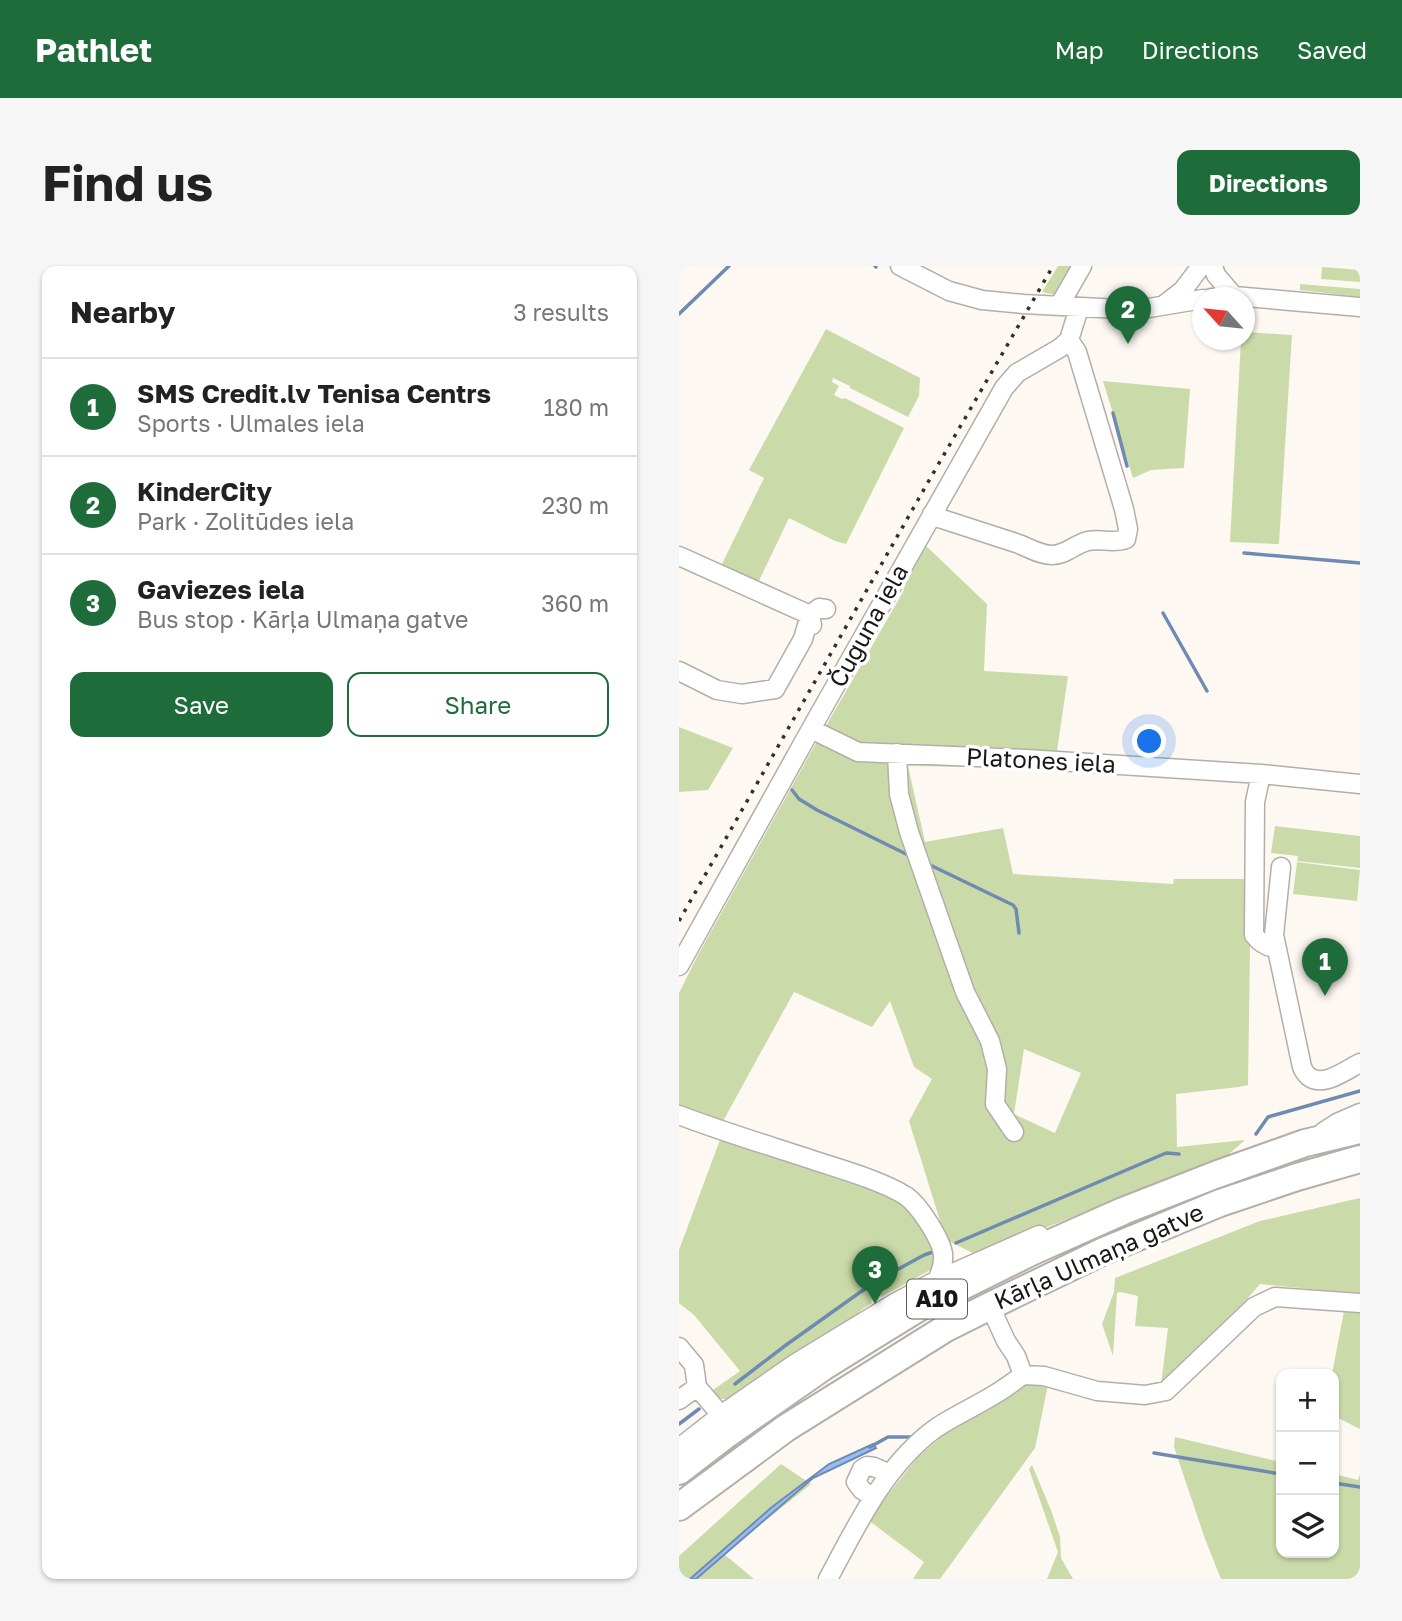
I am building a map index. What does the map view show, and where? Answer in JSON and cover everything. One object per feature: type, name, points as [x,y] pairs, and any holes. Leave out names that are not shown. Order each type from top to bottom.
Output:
[{"type":"highway","name":"Kārļa Ulmaņa gatve","points":[[679,1471],[823,1367],[920,1307],[1033,1251],[1123,1211],[1305,1143],[1360,1130]]},
{"type":"highway","name":"Kārļa Ulmaņa gatve","points":[[679,1507],[786,1427],[946,1328],[1104,1251],[1220,1203],[1360,1159]]},
{"type":"street","points":[[900,266],[949,291],[982,300],[1128,309],[1192,301]]},
{"type":"street","points":[[1059,306],[1081,266]]},
{"type":"street","points":[[1164,305],[1183,290],[1201,266]]},
{"type":"street","points":[[1213,266],[1216,275],[1226,287]]},
{"type":"street","points":[[1255,298],[1360,307]]},
{"type":"street","points":[[932,514],[1051,555],[1061,554],[1085,542],[1118,542],[1126,539],[1128,529],[1124,509],[1077,352],[1069,340],[1079,307]]},
{"type":"street","name":"Čuguna iela","points":[[679,965],[1004,388],[1017,373],[1069,340]]},
{"type":"street","points":[[679,556],[812,616],[803,639],[775,689],[742,694],[717,690],[679,671]]},
{"type":"street","name":"Platones iela","points":[[811,729],[858,751],[1261,774],[1360,784]]},
{"type":"street","points":[[897,753],[899,794],[909,832],[965,992],[989,1041],[997,1069],[995,1104],[1014,1132]]},
{"type":"street","points":[[1261,774],[1255,802],[1254,935],[1259,942],[1276,948]]},
{"type":"street","points":[[1281,867],[1274,935],[1302,1067],[1308,1076],[1316,1080],[1326,1080],[1360,1063]]},
{"type":"street","points":[[1305,1143],[1360,1113]]},
{"type":"street","points":[[679,1115],[841,1169],[908,1197],[923,1213],[940,1245],[943,1254],[942,1270],[937,1280]]},
{"type":"street","points":[[679,1448],[796,1363],[937,1280],[1066,1223],[1123,1211]]},
{"type":"street","points":[[828,1579],[873,1497],[916,1445],[937,1427],[994,1395],[1023,1375],[1044,1376],[1097,1391],[1145,1395],[1166,1391],[1254,1307],[1275,1297],[1360,1303]]},
{"type":"street","points":[[990,1306],[1023,1375]]},
{"type":"street","points":[[679,1347],[694,1365],[697,1387],[721,1415]]},
{"type":"street","points":[[679,1400],[697,1387]]},
{"type":"street","points":[[873,1497],[858,1485],[857,1477],[862,1469],[867,1466],[874,1467],[890,1474]]},
{"type":"green space","points":[[1058,266],[1072,266],[1056,295],[1042,292]]},
{"type":"green space","points":[[1322,267],[1360,270],[1360,282],[1321,279]]},
{"type":"green space","points":[[1300,284],[1360,289],[1360,297],[1300,290]]},
{"type":"green space","points":[[826,329],[920,378],[919,396],[908,417],[833,378],[832,382],[839,386],[834,395],[904,428],[846,544],[789,518],[757,585],[720,568],[764,478],[749,470]]},
{"type":"green space","points":[[1255,333],[1292,335],[1279,544],[1230,542],[1240,350],[1255,350]]},
{"type":"green space","points":[[1103,381],[1190,389],[1184,468],[1151,470],[1133,478]]},
{"type":"green space","points":[[923,543],[987,604],[984,671],[1068,676],[1054,771],[908,766],[925,842],[1003,828],[1013,874],[1173,884],[1174,879],[1251,879],[1248,1085],[1176,1094],[1177,1147],[1245,1140],[1228,1155],[977,1255],[946,1240],[909,1121],[932,1079],[914,1067],[890,1001],[872,1027],[794,992],[722,1123],[679,1108],[679,993],[811,752],[903,592],[910,565]],"holes":[[[1024,1049],[1081,1073],[1055,1133],[1014,1114]]]},
{"type":"green space","points":[[679,727],[733,748],[708,790],[679,792]]},
{"type":"green space","points":[[1275,826],[1360,836],[1360,868],[1297,861],[1298,856],[1271,853]]},
{"type":"green space","points":[[1297,862],[1360,870],[1357,901],[1293,894]]},
{"type":"green space","points":[[721,1137],[892,1192],[911,1207],[937,1254],[934,1256],[935,1264],[932,1269],[882,1297],[880,1295],[871,1300],[872,1303],[843,1326],[734,1399],[718,1398],[710,1392],[740,1371],[694,1315],[679,1303],[679,1250]]},
{"type":"green space","points":[[1360,1198],[1360,1294],[1260,1284],[1216,1335],[1161,1385],[1168,1328],[1135,1326],[1138,1296],[1120,1292],[1117,1293],[1113,1356],[1102,1324],[1114,1292],[1115,1278],[1260,1221]]},
{"type":"green space","points":[[1344,1311],[1360,1312],[1360,1429],[1339,1418],[1339,1369],[1333,1369]]},
{"type":"green space","points":[[1025,1380],[1048,1385],[1035,1448],[940,1579],[913,1579],[924,1562],[868,1520],[917,1458],[948,1431]]},
{"type":"green space","points":[[1175,1437],[1276,1461],[1276,1558],[1339,1558],[1339,1475],[1358,1480],[1360,1474],[1360,1579],[1221,1579],[1174,1447]]},
{"type":"green space","points":[[781,1464],[811,1484],[724,1554],[754,1579],[679,1579],[679,1556]]},
{"type":"green space","points":[[1032,1465],[1060,1537],[1061,1558],[1073,1579],[1047,1579],[1058,1552],[1029,1469]]},
{"type":"water","points":[[873,1444],[876,1448],[813,1478],[696,1579],[690,1579],[772,1507],[829,1464]]},
{"type":"waterway","points":[[679,314],[729,266]]},
{"type":"waterway","points":[[1113,413],[1127,466]]},
{"type":"waterway","points":[[1244,553],[1360,563]]},
{"type":"waterway","points":[[1163,613],[1207,691]]},
{"type":"waterway","points":[[792,790],[799,799],[817,810],[910,856]]},
{"type":"waterway","points":[[928,864],[1013,905],[1019,933]]},
{"type":"waterway","points":[[1256,1134],[1268,1117],[1360,1091]]},
{"type":"waterway","points":[[956,1243],[1166,1153],[1179,1154]]},
{"type":"waterway","points":[[735,1384],[873,1283],[933,1252]]},
{"type":"waterway","points":[[679,1424],[699,1409]]},
{"type":"waterway","points":[[870,1447],[888,1437],[911,1437]]},
{"type":"waterway","points":[[1154,1453],[1276,1473]]},
{"type":"waterway","points":[[1339,1484],[1360,1487]]},
{"type":"railway","points":[[679,921],[1053,266]]},
{"type":"place","name":"KinderCity","points":[[1128,344]]},
{"type":"place","name":"SMS Credit.lv Tenisa Centrs","points":[[1325,996]]},
{"type":"place","name":"Gaviezes iela","points":[[875,1304]]}]
